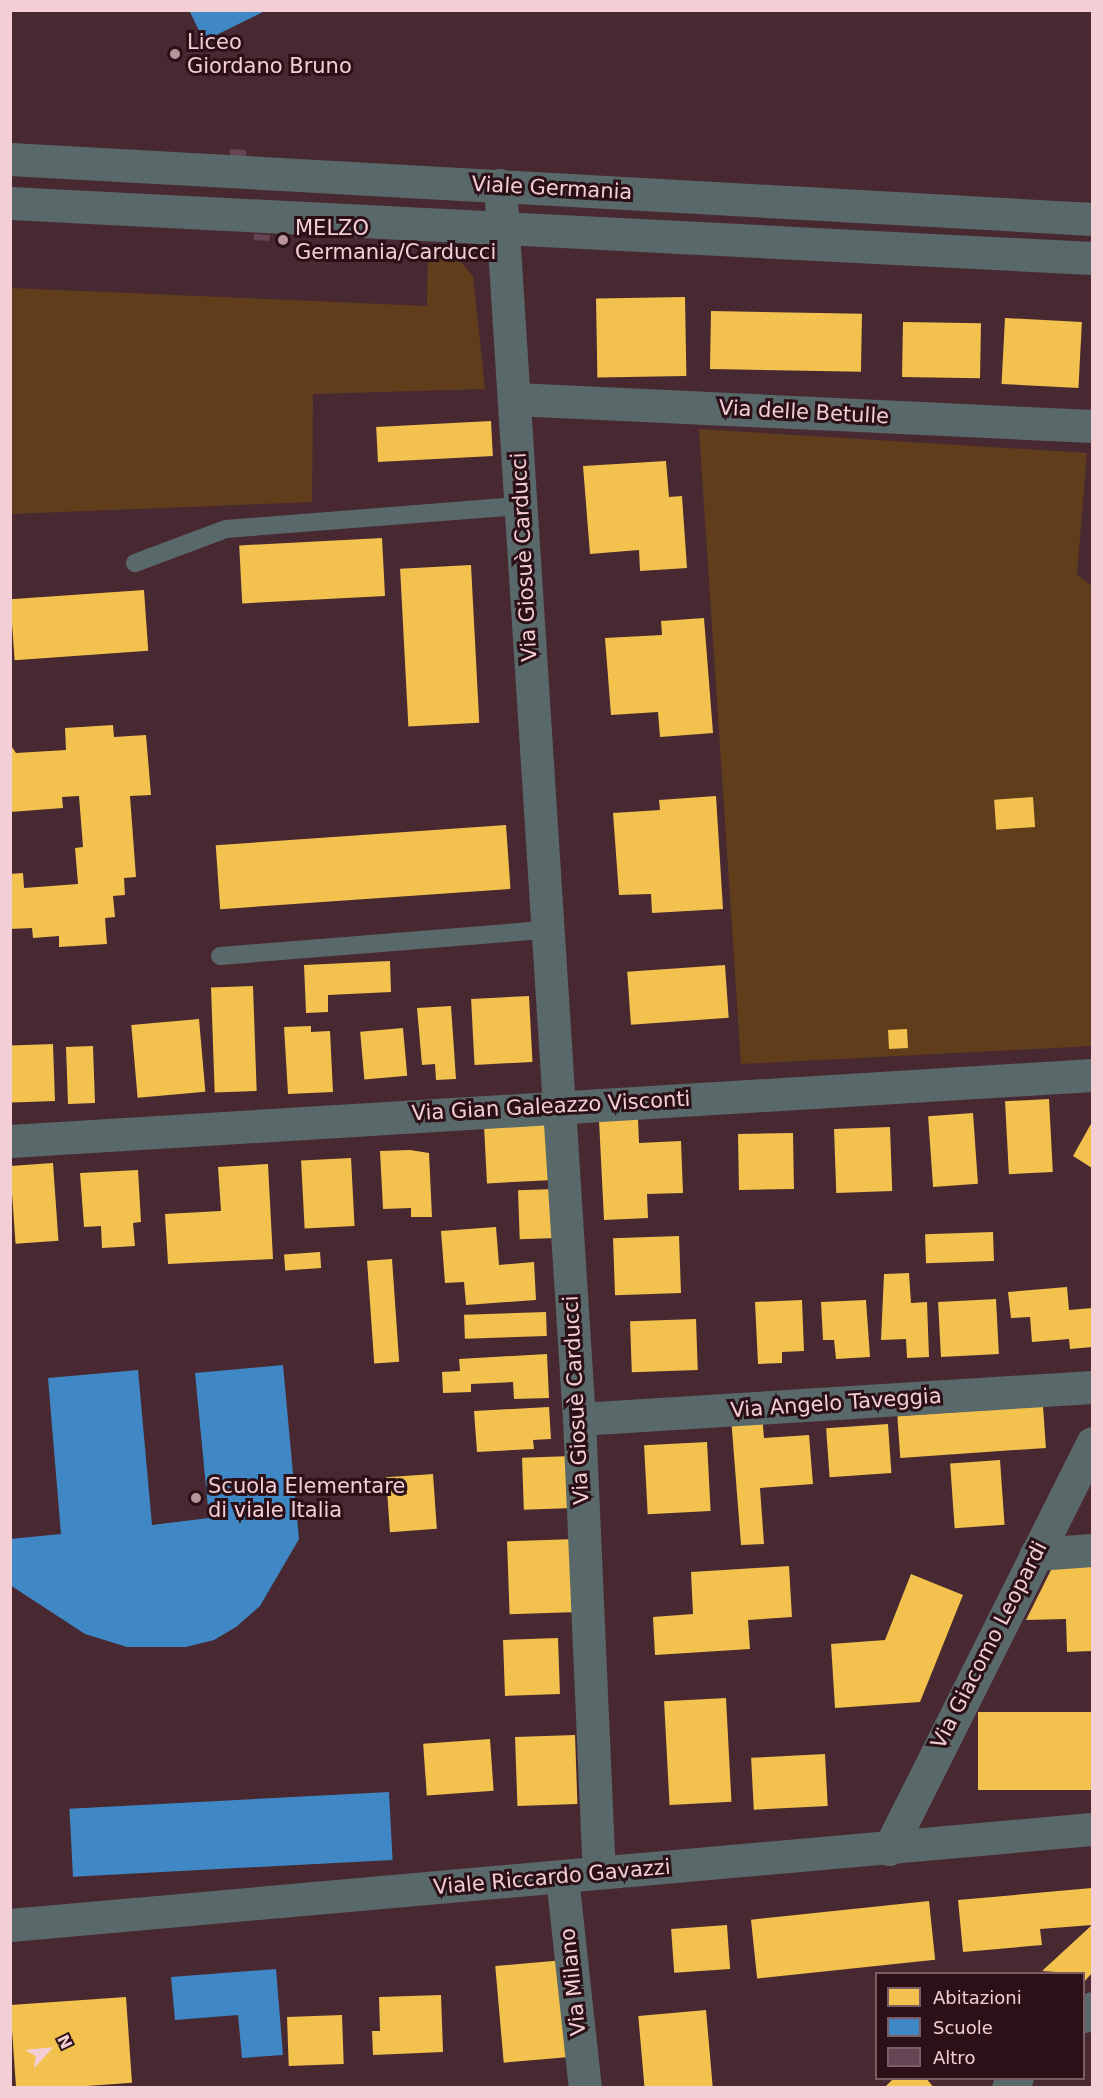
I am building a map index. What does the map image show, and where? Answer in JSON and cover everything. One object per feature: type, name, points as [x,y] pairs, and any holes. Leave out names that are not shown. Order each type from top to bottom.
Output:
[{"type":"street","name":"Viale Germania","points":[[10,159],[1092,219]]},
{"type":"street","name":"Via Giosuè Carducci","points":[[500,185],[579,1419],[599,1871]]},
{"type":"street","name":"Viale Germania","points":[[10,203],[1092,258]]},
{"type":"street","name":"Via delle Betulle","points":[[515,399],[1092,426]]},
{"type":"street","name":"Via Gian Galeazzo Visconti","points":[[10,1142],[558,1104],[1092,1075]]},
{"type":"street","name":"Via Angelo Taveggia","points":[[579,1419],[1092,1387]]},
{"type":"street","name":"Via Giacomo Leopardi","points":[[889,1849],[1092,1443]]},
{"type":"street","points":[[1036,1554],[1092,1550]]},
{"type":"street","name":"Viale Riccardo Gavazzi","points":[[11,1917],[562,1877],[599,1871],[889,1849],[1092,1829]]},
{"type":"street","name":"Via Milano","points":[[562,1877],[585,2088]]},
{"type":"lane","points":[[135,563],[226,529],[521,506]]},
{"type":"lane","points":[[220,956],[546,930]]},
{"type":"shaded area","points":[[428,250],[454,254],[473,276],[485,389],[313,394],[312,502],[11,514],[11,288],[427,306]]},
{"type":"shaded area","points":[[699,429],[1087,453],[1077,574],[1092,586],[1092,1046],[741,1064]]},
{"type":"building: Abitazioni","points":[[685,297],[686,376],[597,378],[596,299]]},
{"type":"building: Abitazioni","points":[[711,311],[862,314],[861,372],[710,369]]},
{"type":"building: Abitazioni","points":[[1005,318],[1082,322],[1078,388],[1002,384]]},
{"type":"building: Abitazioni","points":[[903,322],[981,323],[980,378],[902,377]]},
{"type":"building: Abitazioni","points":[[491,421],[493,456],[378,462],[376,427]]},
{"type":"building: Abitazioni","points":[[666,461],[669,497],[682,496],[687,568],[640,571],[639,550],[590,554],[583,466]]},
{"type":"building: Abitazioni","points":[[382,538],[385,596],[242,603],[239,545]]},
{"type":"building: Abitazioni","points":[[471,565],[479,723],[408,726],[400,569]]},
{"type":"building: Abitazioni","points":[[144,590],[148,651],[15,660],[10,599]]},
{"type":"building: Abitazioni","points":[[704,618],[713,733],[660,737],[658,712],[611,715],[605,638],[662,635],[661,621]]},
{"type":"building: Abitazioni","points":[[113,725],[114,737],[146,735],[151,795],[130,796],[136,877],[124,878],[125,895],[113,896],[115,917],[105,918],[107,944],[59,947],[59,936],[33,938],[32,928],[10,929],[10,874],[23,873],[24,888],[78,884],[75,848],[83,847],[79,796],[62,797],[63,808],[10,812],[10,744],[16,753],[66,750],[65,728]]},
{"type":"building: Abitazioni","points":[[716,796],[723,909],[652,913],[651,894],[619,895],[613,813],[660,810],[659,800]]},
{"type":"building: Abitazioni","points":[[1033,797],[1035,827],[996,830],[994,800]]},
{"type":"building: Abitazioni","points":[[506,825],[510,889],[220,909],[216,845]]},
{"type":"building: Abitazioni","points":[[390,961],[391,992],[328,995],[328,1012],[306,1013],[304,965]]},
{"type":"building: Abitazioni","points":[[725,965],[729,1018],[631,1025],[627,972]]},
{"type":"building: Abitazioni","points":[[253,986],[257,1091],[215,1092],[211,987]]},
{"type":"building: Abitazioni","points":[[529,996],[532,1062],[475,1065],[471,999]]},
{"type":"building: Abitazioni","points":[[451,1006],[456,1079],[436,1080],[435,1064],[422,1065],[417,1008]]},
{"type":"building: Abitazioni","points":[[199,1019],[205,1092],[138,1098],[131,1025]]},
{"type":"building: Abitazioni","points":[[311,1026],[311,1032],[330,1031],[333,1092],[288,1094],[284,1027]]},
{"type":"building: Abitazioni","points":[[403,1028],[407,1076],[364,1080],[360,1032]]},
{"type":"building: Abitazioni","points":[[907,1029],[908,1048],[889,1049],[888,1030]]},
{"type":"building: Abitazioni","points":[[53,1044],[55,1101],[12,1102],[10,1046]]},
{"type":"building: Abitazioni","points":[[93,1046],[95,1103],[68,1104],[66,1047]]},
{"type":"building: Abitazioni","points":[[1049,1099],[1053,1172],[1009,1174],[1005,1101]]},
{"type":"building: Abitazioni","points":[[973,1113],[978,1184],[933,1187],[928,1116]]},
{"type":"building: Abitazioni","points":[[638,1119],[639,1143],[681,1141],[683,1193],[647,1194],[648,1218],[604,1220],[599,1120]]},
{"type":"building: Abitazioni","points":[[1092,1122],[1092,1168],[1073,1156]]},
{"type":"building: Abitazioni","points":[[550,1124],[553,1180],[487,1183],[484,1127]]},
{"type":"building: Abitazioni","points":[[890,1127],[892,1191],[836,1193],[834,1129]]},
{"type":"building: Abitazioni","points":[[793,1133],[794,1189],[739,1190],[738,1134]]},
{"type":"building: Abitazioni","points":[[410,1150],[429,1153],[432,1217],[411,1217],[411,1208],[383,1209],[380,1151]]},
{"type":"building: Abitazioni","points":[[351,1158],[355,1226],[305,1229],[301,1161]]},
{"type":"building: Abitazioni","points":[[53,1163],[58,1241],[16,1244],[10,1166]]},
{"type":"building: Abitazioni","points":[[268,1164],[273,1259],[168,1264],[165,1214],[221,1211],[218,1167]]},
{"type":"building: Abitazioni","points":[[138,1170],[141,1222],[133,1223],[135,1246],[102,1248],[101,1226],[84,1227],[80,1173]]},
{"type":"building: Abitazioni","points":[[555,1189],[557,1238],[520,1239],[518,1190]]},
{"type":"building: Abitazioni","points":[[496,1227],[499,1265],[534,1262],[536,1300],[466,1305],[464,1282],[445,1283],[441,1231]]},
{"type":"building: Abitazioni","points":[[993,1232],[994,1261],[926,1263],[925,1234]]},
{"type":"building: Abitazioni","points":[[679,1236],[681,1293],[615,1295],[613,1238]]},
{"type":"building: Abitazioni","points":[[320,1252],[321,1268],[285,1270],[284,1255]]},
{"type":"building: Abitazioni","points":[[392,1259],[399,1362],[374,1363],[367,1261]]},
{"type":"building: Abitazioni","points":[[909,1273],[911,1303],[927,1302],[929,1357],[907,1358],[906,1339],[881,1340],[884,1274]]},
{"type":"building: Abitazioni","points":[[1067,1287],[1069,1310],[1092,1308],[1092,1347],[1070,1349],[1069,1339],[1032,1342],[1030,1317],[1011,1318],[1008,1292]]},
{"type":"building: Abitazioni","points":[[996,1299],[999,1354],[941,1357],[938,1302]]},
{"type":"building: Abitazioni","points":[[802,1300],[804,1351],[782,1352],[782,1363],[758,1364],[755,1302]]},
{"type":"building: Abitazioni","points":[[866,1300],[870,1357],[836,1359],[834,1340],[823,1340],[821,1302]]},
{"type":"building: Abitazioni","points":[[546,1312],[547,1336],[465,1339],[464,1315]]},
{"type":"building: Abitazioni","points":[[696,1319],[698,1370],[632,1372],[630,1321]]},
{"type":"building: Abitazioni","points":[[547,1354],[549,1398],[514,1399],[513,1382],[471,1384],[471,1392],[443,1393],[442,1372],[460,1371],[459,1359]]},
{"type":"building: Abitazioni","points":[[1043,1406],[1046,1448],[900,1458],[897,1416]]},
{"type":"building: Abitazioni","points":[[549,1407],[551,1439],[533,1440],[534,1449],[477,1452],[474,1411]]},
{"type":"building: Abitazioni","points":[[762,1414],[764,1438],[809,1435],[813,1484],[760,1488],[764,1544],[741,1545],[731,1417]]},
{"type":"building: Abitazioni","points":[[888,1424],[891,1473],[830,1477],[826,1428]]},
{"type":"building: Abitazioni","points":[[707,1442],[711,1511],[648,1514],[644,1445]]},
{"type":"building: Abitazioni","points":[[572,1456],[574,1508],[524,1510],[522,1458]]},
{"type":"building: Abitazioni","points":[[1000,1460],[1005,1525],[955,1528],[950,1463]]},
{"type":"building: Abitazioni","points":[[433,1474],[437,1529],[390,1532],[386,1477]]},
{"type":"building: Abitazioni","points":[[576,1539],[579,1612],[510,1614],[507,1541]]},
{"type":"building: Abitazioni","points":[[1092,1565],[1092,1651],[1067,1652],[1066,1619],[1026,1620],[1053,1566]]},
{"type":"building: Abitazioni","points":[[789,1566],[792,1617],[748,1620],[750,1649],[655,1655],[653,1617],[693,1614],[691,1572]]},
{"type":"building: Abitazioni","points":[[911,1574],[963,1595],[920,1702],[835,1708],[831,1644],[885,1640]]},
{"type":"building: Abitazioni","points":[[558,1638],[560,1694],[505,1696],[503,1640]]},
{"type":"building: Abitazioni","points":[[726,1698],[731,1802],[670,1805],[664,1701]]},
{"type":"building: Abitazioni","points":[[978,1712],[1092,1712],[1092,1790],[978,1790]]},
{"type":"building: Abitazioni","points":[[575,1735],[577,1804],[517,1806],[515,1737]]},
{"type":"building: Abitazioni","points":[[490,1739],[494,1791],[427,1796],[423,1744]]},
{"type":"building: Abitazioni","points":[[825,1754],[828,1806],[754,1810],[751,1758]]},
{"type":"building: Abitazioni","points":[[1092,1888],[1092,1925],[1040,1929],[1042,1945],[963,1952],[958,1900]]},
{"type":"building: Abitazioni","points":[[929,1901],[935,1960],[757,1978],[751,1920]]},
{"type":"building: Abitazioni","points":[[727,1925],[730,1969],[674,1973],[671,1929]]},
{"type":"building: Abitazioni","points":[[1092,1925],[1092,1973],[1085,1981],[1085,1972],[1042,1971]]},
{"type":"building: Abitazioni","points":[[564,1960],[572,2057],[504,2063],[495,1966]]},
{"type":"building: Abitazioni","points":[[441,1995],[443,2052],[373,2055],[372,2031],[380,2031],[379,1997]]},
{"type":"building: Abitazioni","points":[[126,1997],[132,2083],[57,2088],[16,2088],[10,2005]]},
{"type":"building: Abitazioni","points":[[706,2010],[713,2088],[645,2088],[638,2016]]},
{"type":"building: Abitazioni","points":[[342,2015],[344,2064],[289,2066],[287,2017]]},
{"type":"building: Abitazioni","points":[[892,2080],[928,2080],[934,2088],[884,2088]]},
{"type":"building: Scuole","points":[[189,10],[267,10],[204,41]]},
{"type":"building: Scuole","points":[[283,1365],[299,1539],[260,1606],[236,1627],[214,1640],[186,1647],[127,1647],[85,1634],[10,1585],[10,1539],[61,1534],[48,1378],[138,1370],[152,1525],[209,1518],[195,1373]]},
{"type":"building: Scuole","points":[[389,1792],[393,1860],[73,1877],[69,1809]]},
{"type":"building: Scuole","points":[[276,1969],[283,2055],[242,2058],[238,2015],[175,2020],[171,1977]]},
{"type":"building: Altro","points":[[230,149],[246,150],[246,156],[230,156]]},
{"type":"building: Altro","points":[[254,234],[270,235],[270,241],[254,240]]},
{"type":"place","name":"Liceo Giordano Bruno","points":[[175,54]]},
{"type":"place","name":"MELZO Germania/Carducci","points":[[283,240]]},
{"type":"place","name":"Scuola Elementare di viale Italia","points":[[196,1498]]}]
